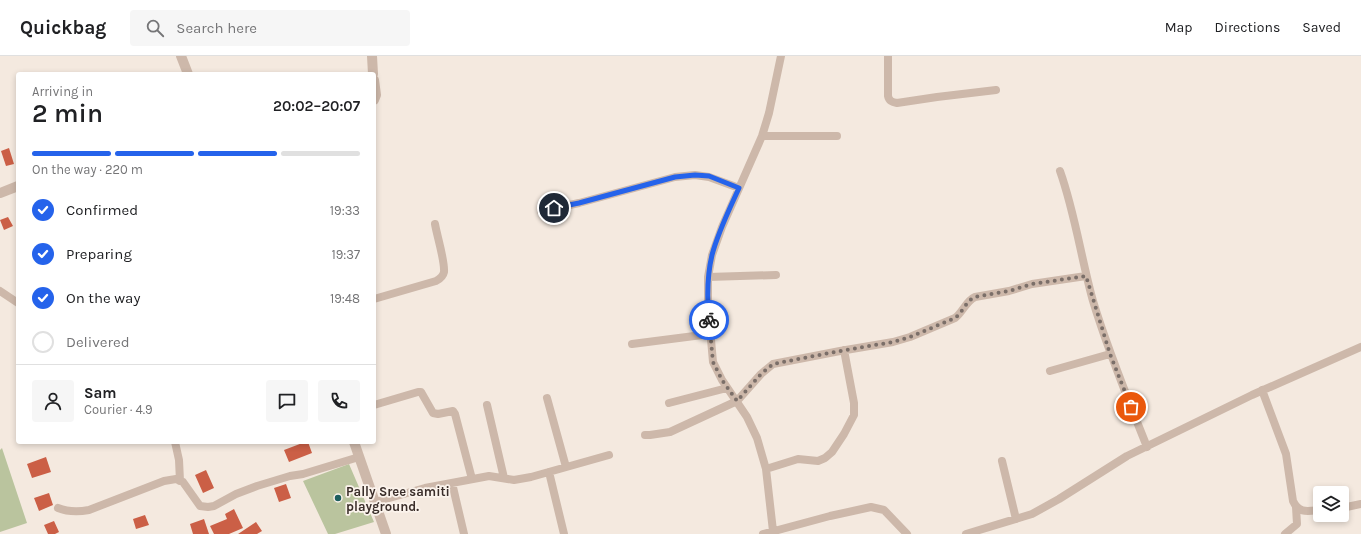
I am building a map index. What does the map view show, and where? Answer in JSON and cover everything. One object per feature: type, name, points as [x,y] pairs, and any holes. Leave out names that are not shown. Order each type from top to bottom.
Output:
[{"type":"street","points":[[181,56],[187,72]]},
{"type":"street","points":[[372,56],[373,72]]},
{"type":"street","points":[[772,531],[766,469],[757,438],[747,417],[713,362],[708,306],[708,277],[712,254],[717,239],[762,136],[769,113],[781,56]]},
{"type":"street","points":[[888,56],[888,100],[892,102],[897,103],[996,90]]},
{"type":"street","points":[[762,136],[837,136]]},
{"type":"street","points":[[1060,171],[1066,190],[1086,276],[1110,354],[1147,447]]},
{"type":"street","points":[[541,211],[579,203],[675,177],[695,175],[709,176],[739,188]]},
{"type":"street","points":[[0,192],[16,187]]},
{"type":"street","points":[[376,298],[436,281],[442,277],[444,272],[444,264],[434,224]]},
{"type":"street","points":[[708,277],[776,274]]},
{"type":"street","points":[[645,435],[670,432],[737,401],[761,374],[773,364],[893,342],[910,337],[955,318],[961,314],[970,299],[975,297],[1009,291],[1032,284],[1086,276]]},
{"type":"street","points":[[1,294],[16,302]]},
{"type":"street","points":[[632,344],[710,334]]},
{"type":"street","points":[[966,534],[1032,514],[1059,499],[1127,456],[1262,390],[1361,347]]},
{"type":"street","points":[[766,469],[798,459],[818,461],[825,458],[832,452],[844,434],[854,414],[854,403],[844,350]]},
{"type":"street","points":[[1050,371],[1110,354]]},
{"type":"street","points":[[669,403],[728,388]]},
{"type":"street","points":[[1262,390],[1286,454],[1293,501],[1296,507],[1297,524],[1285,534]]},
{"type":"street","points":[[376,404],[421,392],[433,412],[438,414],[453,411],[472,479]]},
{"type":"street","points":[[546,398],[566,468]]},
{"type":"street","points":[[487,405],[504,478]]},
{"type":"street","points":[[175,444],[179,460],[180,481]]},
{"type":"street","points":[[355,444],[386,534]]},
{"type":"street","points":[[375,502],[425,488],[488,476],[514,480],[566,468],[609,455]]},
{"type":"street","points":[[58,508],[65,511],[79,512],[89,510],[164,481],[176,480],[183,482],[200,506],[214,506],[236,494],[257,486],[359,457]]},
{"type":"street","points":[[1002,461],[1016,519]]},
{"type":"street","points":[[550,472],[564,534]]},
{"type":"street","points":[[452,483],[464,534]]},
{"type":"street","points":[[1349,507],[1361,504]]},
{"type":"street","points":[[763,534],[830,516],[871,507],[884,510],[907,534]]},
{"type":"street","points":[[1296,507],[1300,510],[1313,511]]},
{"type":"green space","points":[[2,448],[27,523],[0,532],[0,450]]},
{"type":"green space","name":"Pally Sree samiti playground.","points":[[349,464],[374,522],[335,534],[328,534],[303,481]]},
{"type":"building","points":[[9,148],[14,164],[6,166],[1,151]]},
{"type":"building","points":[[8,217],[13,226],[4,230],[0,220]]},
{"type":"building","points":[[300,444],[309,444],[312,453],[289,462],[284,450]]},
{"type":"building","points":[[46,457],[51,472],[32,478],[27,464]]},
{"type":"building","points":[[206,470],[214,488],[203,493],[195,475]]},
{"type":"building","points":[[286,484],[291,498],[279,502],[274,488]]},
{"type":"building","points":[[49,493],[53,505],[39,511],[34,498]]},
{"type":"building","points":[[234,509],[243,528],[229,534],[214,534],[210,526],[227,519],[225,514]]},
{"type":"building","points":[[145,515],[149,525],[136,529],[133,519]]},
{"type":"building","points":[[204,519],[209,534],[193,534],[190,524]]},
{"type":"building","points":[[54,521],[59,532],[55,534],[48,534],[44,525]]},
{"type":"building","points":[[256,522],[262,531],[257,534],[238,534]]},
{"type":"way so far","points":[[709,320],[713,362],[722,380],[737,401],[761,374],[773,364],[893,342],[910,337],[955,318],[961,314],[970,299],[975,297],[1009,291],[1032,284],[1086,276],[1110,354],[1131,407]]},
{"type":"place","name":"Pally Sree samiti playground.","points":[[338,498]]},
{"type":"route","points":[[554,208],[579,203],[675,177],[695,175],[709,176],[739,188],[712,254],[708,277],[709,320]]}]
